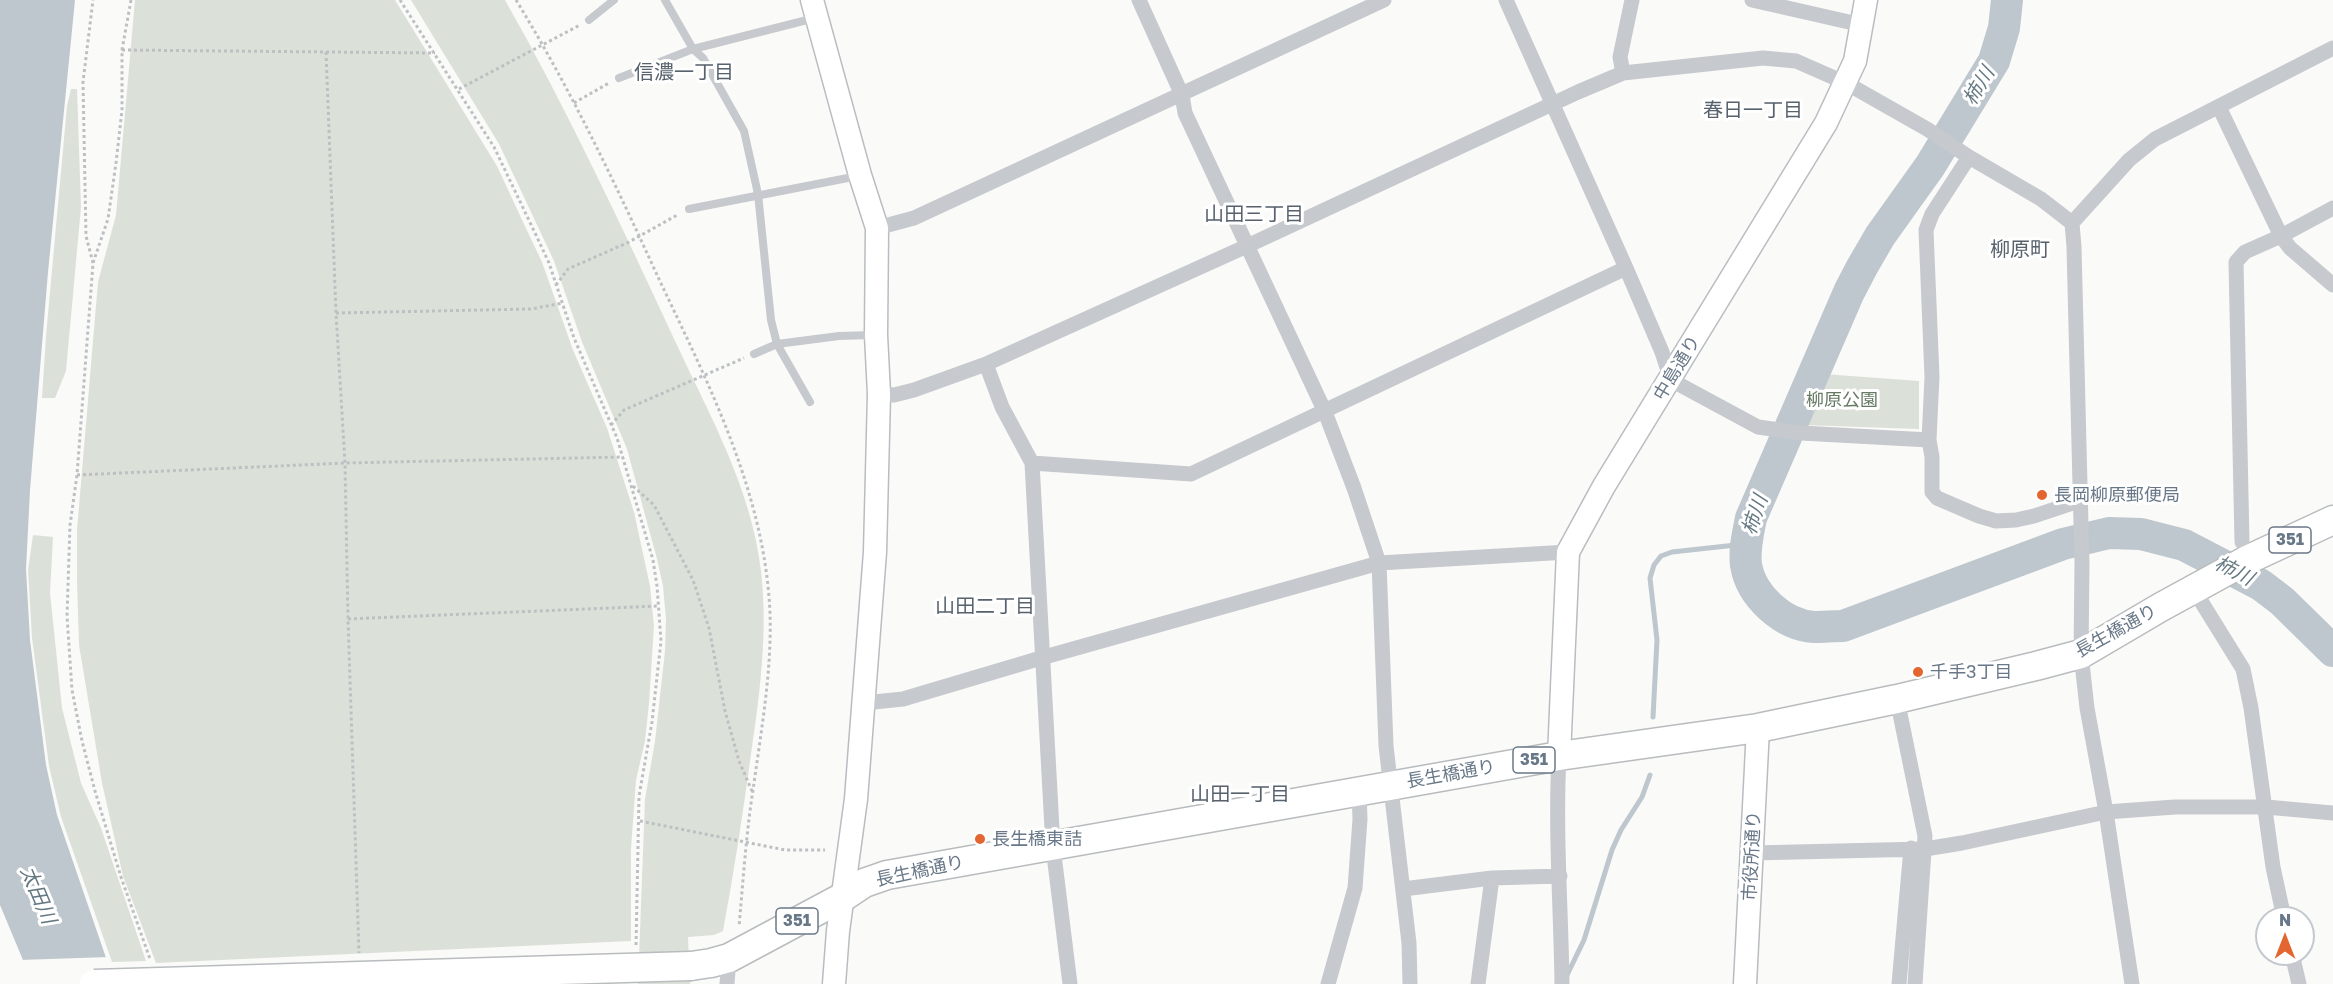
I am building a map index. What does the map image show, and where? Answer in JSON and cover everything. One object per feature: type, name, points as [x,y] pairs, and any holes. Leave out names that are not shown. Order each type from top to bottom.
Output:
[{"type":"highway","name":"351","points":[[2202,585],[2244,551],[2333,520]]},
{"type":"highway","name":"長生橋通り","points":[[94,984],[691,966],[728,971],[864,883],[887,875],[1558,756],[1758,728],[1897,699],[2081,654],[2202,585]]},
{"type":"street","points":[[1139,0],[1182,95],[1185,113],[1325,412],[1379,563],[1389,785],[1409,943],[1410,984]]},
{"type":"street","points":[[877,228],[914,218],[1384,0]]},
{"type":"street","points":[[1506,0],[1626,268],[1662,352],[1671,380],[1758,428],[1801,433],[1929,440]]},
{"type":"street","points":[[1623,73],[1620,57],[1632,0]]},
{"type":"street","points":[[1752,0],[1862,25]]},
{"type":"street","name":"中島通り","points":[[1558,756],[1568,552],[1605,486],[1826,123],[1855,61],[1866,0]]},
{"type":"street","points":[[815,9],[860,175],[877,228],[876,335],[879,394],[874,552],[856,799],[834,984]]},
{"type":"street","points":[[2132,984],[2106,812],[2087,708],[2081,654],[2082,564],[2072,222],[2092,198],[2137,153],[2155,139],[2333,48]]},
{"type":"street","points":[[879,394],[894,395],[914,390],[986,364],[1623,73],[1763,58],[1796,61],[1846,83],[1927,129],[2041,199],[2072,222]]},
{"type":"street","points":[[2219,107],[2281,236],[2290,248],[2333,285]]},
{"type":"street","points":[[1966,155],[1932,214],[1926,230],[1932,377],[1929,440],[1932,457],[1932,492],[1937,498],[1979,516],[1996,520],[2016,520],[2079,501]]},
{"type":"street","points":[[2244,551],[2236,262],[2245,252],[2333,208]]},
{"type":"street","points":[[1032,463],[1191,474],[1626,268]]},
{"type":"street","points":[[986,364],[1002,406],[1032,463],[1053,847],[1070,984]]},
{"type":"street","points":[[864,703],[903,699],[1379,563],[1568,552]]},
{"type":"street","points":[[2202,585],[2243,669],[2266,807],[2273,867],[2281,906]]},
{"type":"street","points":[[1897,699],[1925,836],[1918,848],[1899,984]]},
{"type":"street","name":"市役所通り","points":[[1745,984],[1758,728]]},
{"type":"street","points":[[1558,756],[1556,810],[1562,984]]},
{"type":"street","points":[[1328,984],[1355,888],[1360,819],[1359,791]]},
{"type":"street","points":[[1752,853],[1918,848],[1962,843],[2106,812],[2175,807],[2266,807],[2333,813]]},
{"type":"street","points":[[1915,984],[1918,848]]},
{"type":"street","points":[[1403,889],[1492,878],[1560,876]]},
{"type":"street","points":[[1478,984],[1492,878]]},
{"type":"street","points":[[2295,966],[2299,984]]},
{"type":"lane","points":[[589,20],[614,0]]},
{"type":"lane","points":[[665,0],[693,49],[703,58],[744,131],[758,194],[771,320],[777,344],[810,402]]},
{"type":"lane","points":[[619,78],[693,49],[815,9]]},
{"type":"lane","points":[[688,209],[860,175]]},
{"type":"lane","points":[[754,354],[777,344],[839,336],[876,335]]},
{"type":"path","points":[[93,0],[83,82],[86,236],[93,263]]},
{"type":"path","points":[[131,0],[122,50],[122,110],[108,219],[93,263],[77,475],[70,525],[67,616],[72,690],[95,791],[121,877],[152,964]]},
{"type":"path","points":[[400,0],[459,89],[513,184],[556,285],[574,338],[623,457],[652,560],[659,606],[660,641],[648,750],[639,796],[636,947]]},
{"type":"path","points":[[516,0],[544,46],[574,103],[639,236],[704,376],[742,472],[758,521],[766,564],[770,614],[769,653],[739,929]]},
{"type":"path","points":[[459,89],[544,46],[589,20]]},
{"type":"path","points":[[122,50],[435,53]]},
{"type":"path","points":[[326,52],[336,313],[345,463],[360,962]]},
{"type":"path","points":[[574,103],[619,78]]},
{"type":"path","points":[[556,285],[568,270],[639,236],[688,209]]},
{"type":"path","points":[[336,313],[531,309],[563,303]]},
{"type":"path","points":[[611,425],[624,410],[754,354]]},
{"type":"path","points":[[77,475],[345,463],[623,457]]},
{"type":"path","points":[[632,484],[654,505],[693,580],[709,628],[725,711],[739,761],[752,793]]},
{"type":"path","points":[[348,619],[659,606]]},
{"type":"path","points":[[640,821],[785,849],[825,850]]},
{"type":"green space","points":[[135,0],[395,0],[497,166],[542,262],[573,350],[607,428],[634,512],[650,586],[654,626],[645,741],[636,780],[631,849],[631,941],[156,963],[123,876],[102,783],[79,645],[77,582],[77,530],[98,282],[116,215]]},
{"type":"green space","points":[[411,0],[505,0],[551,84],[615,213],[728,454],[749,511],[761,571],[764,617],[757,708],[723,931],[714,935],[688,937],[690,984],[638,984],[645,799],[655,741],[665,651],[666,619],[663,586],[657,559],[627,449],[582,342],[554,261],[499,144]]},
{"type":"green space","points":[[71,89],[77,89],[81,207],[66,371],[55,398],[42,398],[67,106]]},
{"type":"green space","name":"柳原公園","points":[[1824,374],[1919,381],[1919,429],[1802,425]]},
{"type":"green space","points":[[33,535],[53,537],[50,593],[62,708],[81,783],[101,828],[146,961],[112,962],[61,817],[49,766],[32,638],[28,570]]},
{"type":"water","name":"太田川","points":[[0,0],[75,0],[48,272],[30,490],[26,569],[30,640],[46,765],[57,815],[115,984],[33,984],[0,905]]},
{"type":"pier","points":[[109,957],[118,984],[29,984],[19,960]]},
{"type":"waterway","name":"柿川","points":[[2007,0],[2004,28],[1994,61],[1930,166],[1880,236],[1862,267],[1751,518],[1746,565],[1754,587],[1770,607],[1791,621],[1814,627],[1843,626],[2063,544],[2109,533],[2141,534],[2184,545],[2261,585],[2282,601],[2333,651]]},
{"type":"waterway","points":[[1653,717],[1657,640],[1650,578],[1654,565],[1661,556],[1672,552],[1745,544]]},
{"type":"waterway","points":[[1567,975],[1584,940],[1612,850],[1621,830],[1642,797],[1650,775]]},
{"type":"place","name":"長岡柳原郵便局","points":[[2042,495]]},
{"type":"place","name":"千手3丁目","points":[[1918,672]]},
{"type":"place","name":"長生橋東詰","points":[[980,839]]},
{"type":"district","name":"信濃一丁目","points":[[684,73]]},
{"type":"district","name":"春日一丁目","points":[[1753,111]]},
{"type":"district","name":"山田三丁目","points":[[1254,215]]},
{"type":"district","name":"柳原町","points":[[2020,250]]},
{"type":"district","name":"山田二丁目","points":[[985,607]]},
{"type":"district","name":"山田一丁目","points":[[1240,795]]}]
